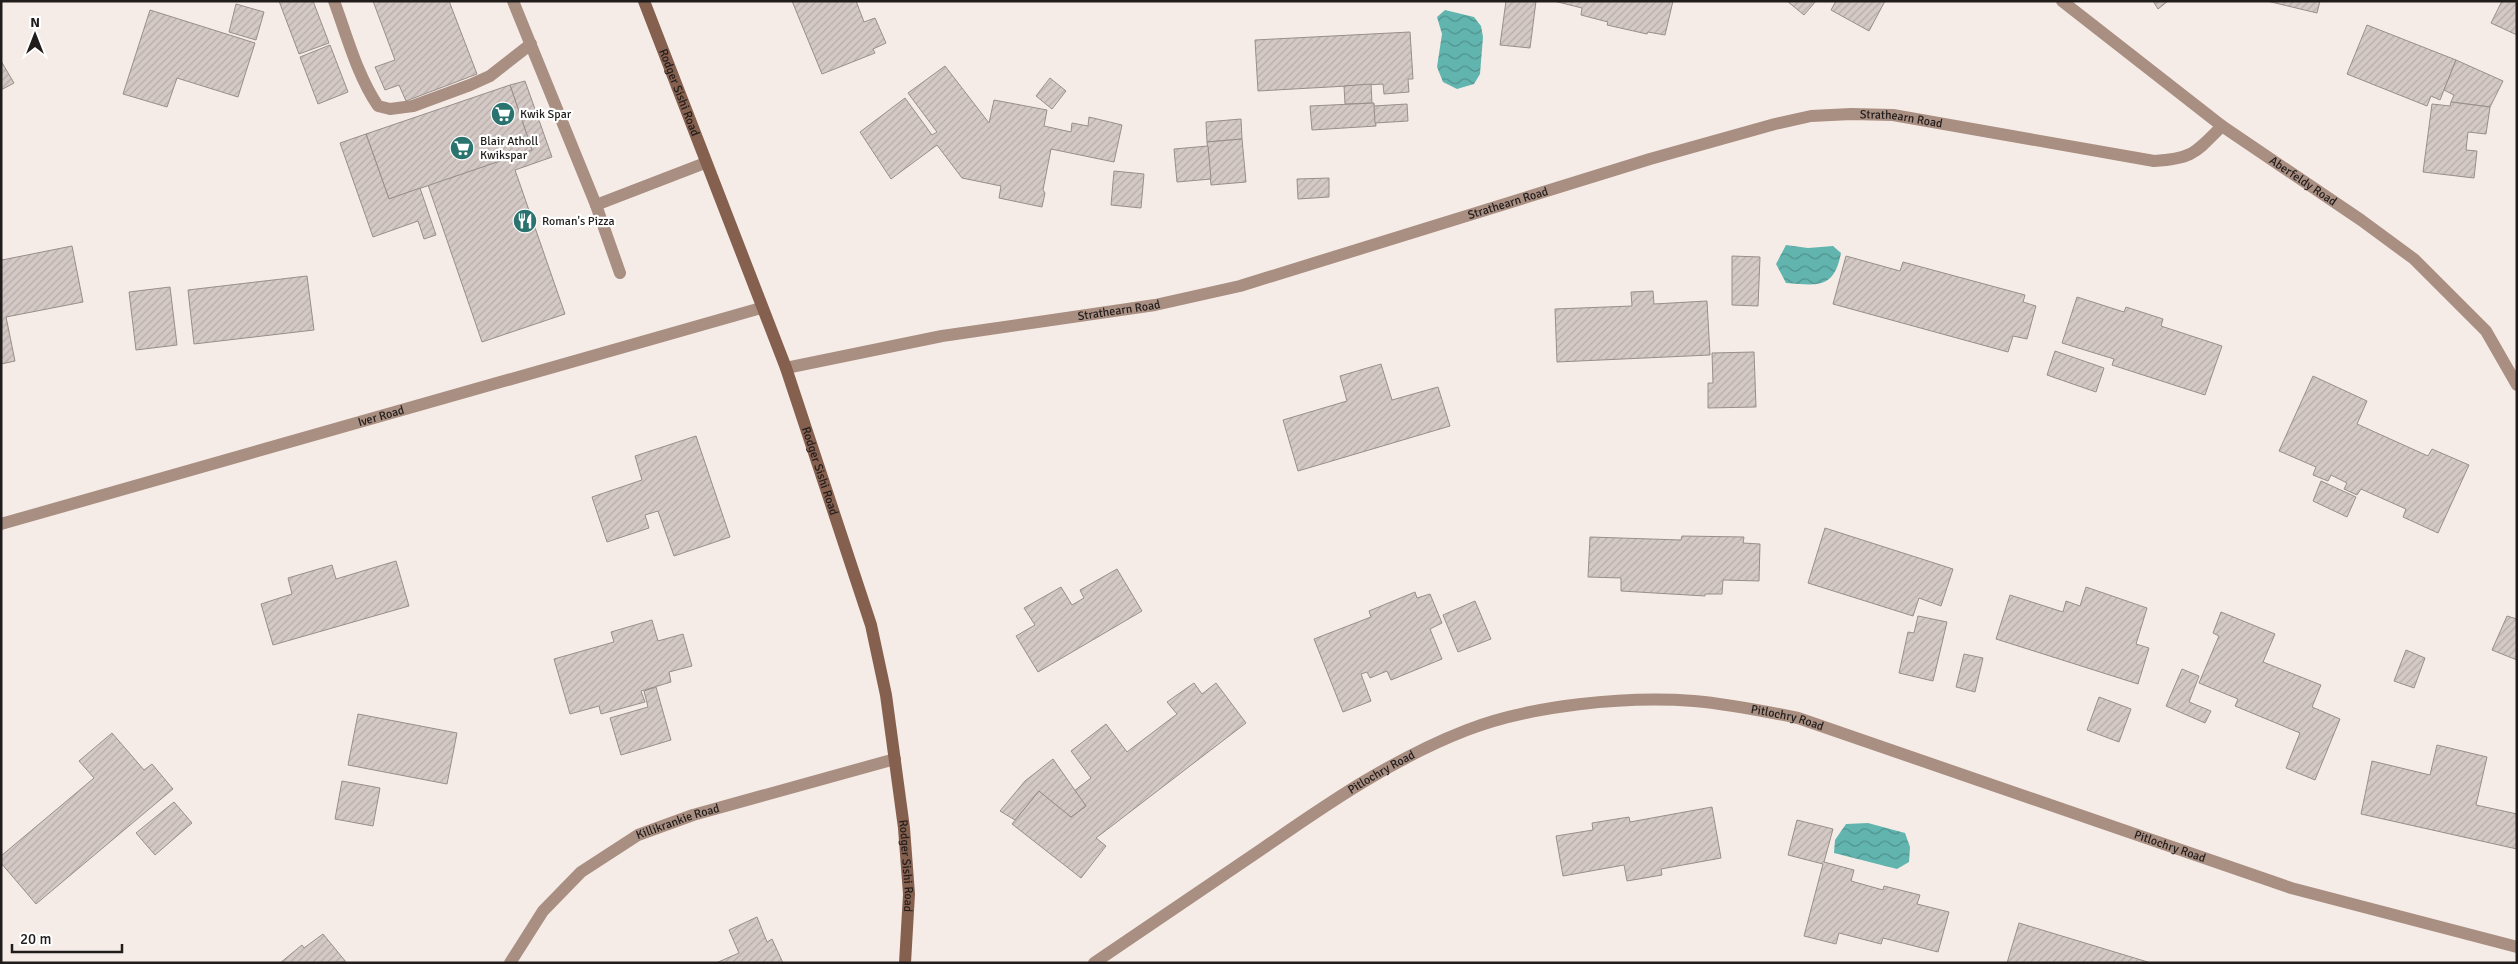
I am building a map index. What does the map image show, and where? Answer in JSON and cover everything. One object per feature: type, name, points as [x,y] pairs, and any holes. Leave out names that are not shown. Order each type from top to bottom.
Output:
[{"type":"main road","name":"Rodger Sishi Road","points":[[644,1],[761,308],[786,368],[871,625],[886,695],[895,759],[909,894],[905,963]]},
{"type":"street","points":[[334,1],[360,71],[373,98],[378,106],[390,109],[413,106],[490,76],[531,44]]},
{"type":"street","points":[[513,1],[596,205],[620,273]]},
{"type":"street","name":"Aberfeldy Road","points":[[2062,1],[2222,126],[2361,220],[2414,259],[2486,331],[2517,385]]},
{"type":"street","name":"Strathearn Road","points":[[786,368],[942,336],[1155,305],[1240,286],[1650,159],[1811,116],[1851,114],[1893,115],[2154,161],[2179,160],[2194,154],[2222,126]]},
{"type":"street","points":[[596,205],[705,163]]},
{"type":"street","name":"Iver Road","points":[[1,524],[761,308]]},
{"type":"street","name":"Pitlochry Road","points":[[1094,963],[1346,792],[1408,756],[1468,730],[1524,714],[1630,700],[1694,701],[1754,709],[1798,718],[2291,888],[2517,947]]},
{"type":"street","name":"Killikrankie Road","points":[[510,963],[543,911],[581,872],[638,835],[693,815],[895,759]]},
{"type":"water","points":[[1445,10],[1474,17],[1481,26],[1483,37],[1480,74],[1474,84],[1457,89],[1443,82],[1437,67],[1442,34],[1437,17]]},
{"type":"water","points":[[1786,245],[1808,248],[1833,246],[1841,253],[1834,274],[1822,283],[1786,283],[1776,264]]},
{"type":"water","points":[[1868,823],[1905,833],[1910,847],[1909,862],[1897,869],[1834,853],[1835,840],[1846,824]]},
{"type":"building","points":[[279,1],[313,1],[329,43],[299,54]]},
{"type":"building","points":[[373,1],[449,1],[477,74],[406,101],[399,85],[385,90],[375,67],[395,60]]},
{"type":"building","points":[[792,1],[856,1],[864,22],[875,18],[886,43],[873,49],[875,53],[822,74]]},
{"type":"building","points":[[1506,1],[1536,1],[1530,48],[1500,45]]},
{"type":"building","points":[[1554,1],[1673,1],[1665,35],[1648,32],[1647,34],[1607,25],[1608,22],[1581,15],[1582,8]]},
{"type":"building","points":[[1787,1],[1816,1],[1804,15]]},
{"type":"building","points":[[1836,1],[1885,1],[1869,31],[1831,10]]},
{"type":"building","points":[[2153,1],[2168,1],[2158,9]]},
{"type":"building","points":[[2267,1],[2320,1],[2317,13]]},
{"type":"building","points":[[2502,1],[2517,1],[2517,35],[2491,23]]},
{"type":"building","points":[[236,4],[264,12],[256,40],[229,32]]},
{"type":"building","points":[[150,10],[255,43],[238,97],[177,78],[167,107],[123,94]]},
{"type":"building","points":[[2367,25],[2456,60],[2440,100],[2431,96],[2427,106],[2347,74]]},
{"type":"building","points":[[1410,32],[1413,79],[1408,79],[1409,92],[1384,94],[1383,84],[1258,91],[1255,40]]},
{"type":"building","points":[[330,45],[348,92],[318,104],[300,57]]},
{"type":"building","points":[[2456,60],[2503,81],[2490,107],[2451,102],[2454,95],[2444,90]]},
{"type":"building","points":[[1,61],[14,83],[1,90]]},
{"type":"building","points":[[945,66],[989,123],[994,100],[1047,110],[1044,126],[1071,132],[1072,123],[1088,126],[1089,117],[1122,125],[1114,162],[1051,149],[1043,190],[1045,193],[1042,207],[999,198],[1001,186],[962,178],[937,145],[891,179],[860,132],[905,98],[932,135],[937,132],[908,93]]},
{"type":"building","points":[[1050,78],[1066,91],[1052,109],[1036,96]]},
{"type":"building","points":[[525,81],[552,157],[515,170],[565,314],[482,342],[428,185],[532,150],[510,85]]},
{"type":"building","points":[[1371,84],[1372,103],[1345,104],[1344,86]]},
{"type":"building","points":[[510,85],[532,150],[389,199],[366,134]]},
{"type":"building","points":[[2451,102],[2490,107],[2486,134],[2468,132],[2466,150],[2477,151],[2474,178],[2423,172],[2432,104],[2450,106]]},
{"type":"building","points":[[1374,103],[1376,126],[1312,130],[1310,106]]},
{"type":"building","points":[[1407,104],[1408,121],[1375,123],[1374,106]]},
{"type":"building","points":[[1241,119],[1242,139],[1207,142],[1206,122]]},
{"type":"building","points":[[366,134],[389,199],[420,188],[436,235],[424,239],[418,221],[373,237],[340,143]]},
{"type":"building","points":[[1242,139],[1246,182],[1211,185],[1207,142]]},
{"type":"building","points":[[1208,146],[1211,179],[1177,182],[1174,149]]},
{"type":"building","points":[[1114,171],[1144,174],[1141,208],[1111,205]]},
{"type":"building","points":[[1329,178],[1329,197],[1298,199],[1297,179]]},
{"type":"building","points":[[72,246],[83,302],[6,317],[15,361],[1,364],[1,256],[2,260]]},
{"type":"building","points":[[1732,256],[1760,257],[1758,306],[1732,305]]},
{"type":"building","points":[[1846,256],[1900,271],[1903,262],[2025,295],[2023,302],[2036,306],[2027,339],[2013,336],[2008,352],[1833,304]]},
{"type":"building","points":[[307,276],[314,330],[194,344],[188,290]]},
{"type":"building","points":[[170,287],[177,345],[136,350],[129,292]]},
{"type":"building","points":[[1653,291],[1654,304],[1707,301],[1710,355],[1557,362],[1555,309],[1632,306],[1631,292]]},
{"type":"building","points":[[2077,297],[2124,312],[2126,307],[2163,319],[2161,326],[2222,346],[2205,395],[2112,365],[2114,359],[2062,343]]},
{"type":"building","points":[[2055,351],[2104,368],[2096,392],[2047,375]]},
{"type":"building","points":[[1754,352],[1756,407],[1708,408],[1708,383],[1713,383],[1712,353]]},
{"type":"building","points":[[1381,364],[1392,400],[1438,387],[1450,426],[1298,471],[1283,420],[1347,401],[1340,376]]},
{"type":"building","points":[[2313,376],[2367,401],[2357,424],[2428,456],[2432,449],[2469,465],[2438,533],[2403,517],[2406,509],[2361,489],[2357,495],[2344,489],[2347,483],[2331,475],[2328,481],[2313,475],[2316,467],[2279,451]]},
{"type":"building","points":[[696,436],[730,537],[674,556],[658,511],[645,515],[649,528],[607,542],[592,497],[642,480],[635,456]]},
{"type":"building","points":[[2321,481],[2356,497],[2347,517],[2313,501]]},
{"type":"building","points":[[1825,528],[1953,569],[1941,606],[1919,598],[1913,616],[1808,583]]},
{"type":"building","points":[[1682,536],[1744,537],[1743,543],[1760,544],[1759,581],[1723,580],[1722,594],[1705,594],[1705,596],[1621,591],[1621,578],[1588,577],[1590,537],[1681,540]]},
{"type":"building","points":[[396,561],[409,606],[273,645],[261,604],[292,594],[288,578],[332,565],[336,579]]},
{"type":"building","points":[[1117,569],[1142,611],[1038,672],[1016,636],[1035,625],[1024,608],[1061,587],[1072,605],[1084,598],[1080,590]]},
{"type":"building","points":[[2086,587],[2147,608],[2136,644],[2149,648],[2138,684],[1996,639],[2010,595],[2063,612],[2066,601],[2080,606]]},
{"type":"building","points":[[1415,592],[1417,598],[1430,594],[1442,623],[1430,629],[1442,659],[1391,680],[1387,671],[1370,678],[1367,672],[1361,674],[1371,701],[1343,712],[1314,639],[1371,617],[1369,611]]},
{"type":"building","points":[[1475,601],[1491,639],[1458,652],[1443,615]]},
{"type":"building","points":[[2221,612],[2275,634],[2263,662],[2321,685],[2312,707],[2340,719],[2315,780],[2286,768],[2300,733],[2235,706],[2238,699],[2199,683],[2219,636],[2213,633]]},
{"type":"building","points":[[1918,616],[1947,622],[1933,681],[1899,673],[1908,632],[1914,633]]},
{"type":"building","points":[[2507,616],[2517,619],[2517,660],[2492,650]]},
{"type":"building","points":[[652,620],[658,641],[683,634],[692,666],[669,672],[671,682],[641,691],[645,702],[601,714],[599,706],[570,714],[554,659],[614,642],[611,632]]},
{"type":"building","points":[[2406,650],[2425,658],[2414,688],[2394,681]]},
{"type":"building","points":[[1964,654],[1983,658],[1975,692],[1956,687]]},
{"type":"building","points":[[2182,669],[2199,676],[2189,702],[2211,711],[2205,723],[2166,706]]},
{"type":"building","points":[[1194,683],[1202,694],[1216,683],[1246,723],[1096,838],[1106,846],[1081,878],[1012,824],[1039,791],[1071,817],[1086,806],[1074,791],[1091,778],[1071,751],[1106,724],[1127,752],[1177,714],[1167,702]]},
{"type":"building","points":[[656,687],[671,740],[621,755],[610,718],[648,707],[644,691]]},
{"type":"building","points":[[2099,697],[2131,709],[2119,742],[2087,730]]},
{"type":"building","points":[[358,714],[457,733],[447,784],[348,765]]},
{"type":"building","points":[[112,733],[144,770],[152,764],[173,789],[36,904],[1,863],[1,856],[94,778],[79,761]]},
{"type":"building","points":[[2437,745],[2487,757],[2476,805],[2517,814],[2517,849],[2361,814],[2372,761],[2430,775]]},
{"type":"building","points":[[1053,759],[1086,806],[1071,817],[1039,791],[1015,820],[1000,811],[1025,781]]},
{"type":"building","points":[[342,781],[380,788],[373,826],[335,819]]},
{"type":"building","points":[[174,802],[192,823],[155,855],[136,833]]},
{"type":"building","points":[[1712,807],[1721,858],[1661,869],[1662,875],[1627,881],[1624,865],[1563,876],[1556,836],[1593,830],[1592,823],[1629,817],[1630,822]]},
{"type":"building","points":[[1797,820],[1833,829],[1824,862],[1854,870],[1851,881],[1883,890],[1884,886],[1920,895],[1917,904],[1949,912],[1938,952],[1883,938],[1881,944],[1839,933],[1836,944],[1804,936],[1823,864],[1788,855]]},
{"type":"building","points":[[757,917],[767,942],[772,939],[783,963],[716,963],[739,953],[729,930]]},
{"type":"building","points":[[2019,923],[2151,963],[2007,963]]},
{"type":"building","points":[[323,934],[346,962],[280,963],[302,945],[304,948]]},
{"type":"place","name":"Kwik Spar","points":[[503,114]]},
{"type":"place","name":"Blair Atholl Kwikspar","points":[[462,148]]},
{"type":"place","name":"Roman's Pizza","points":[[525,221]]}]
